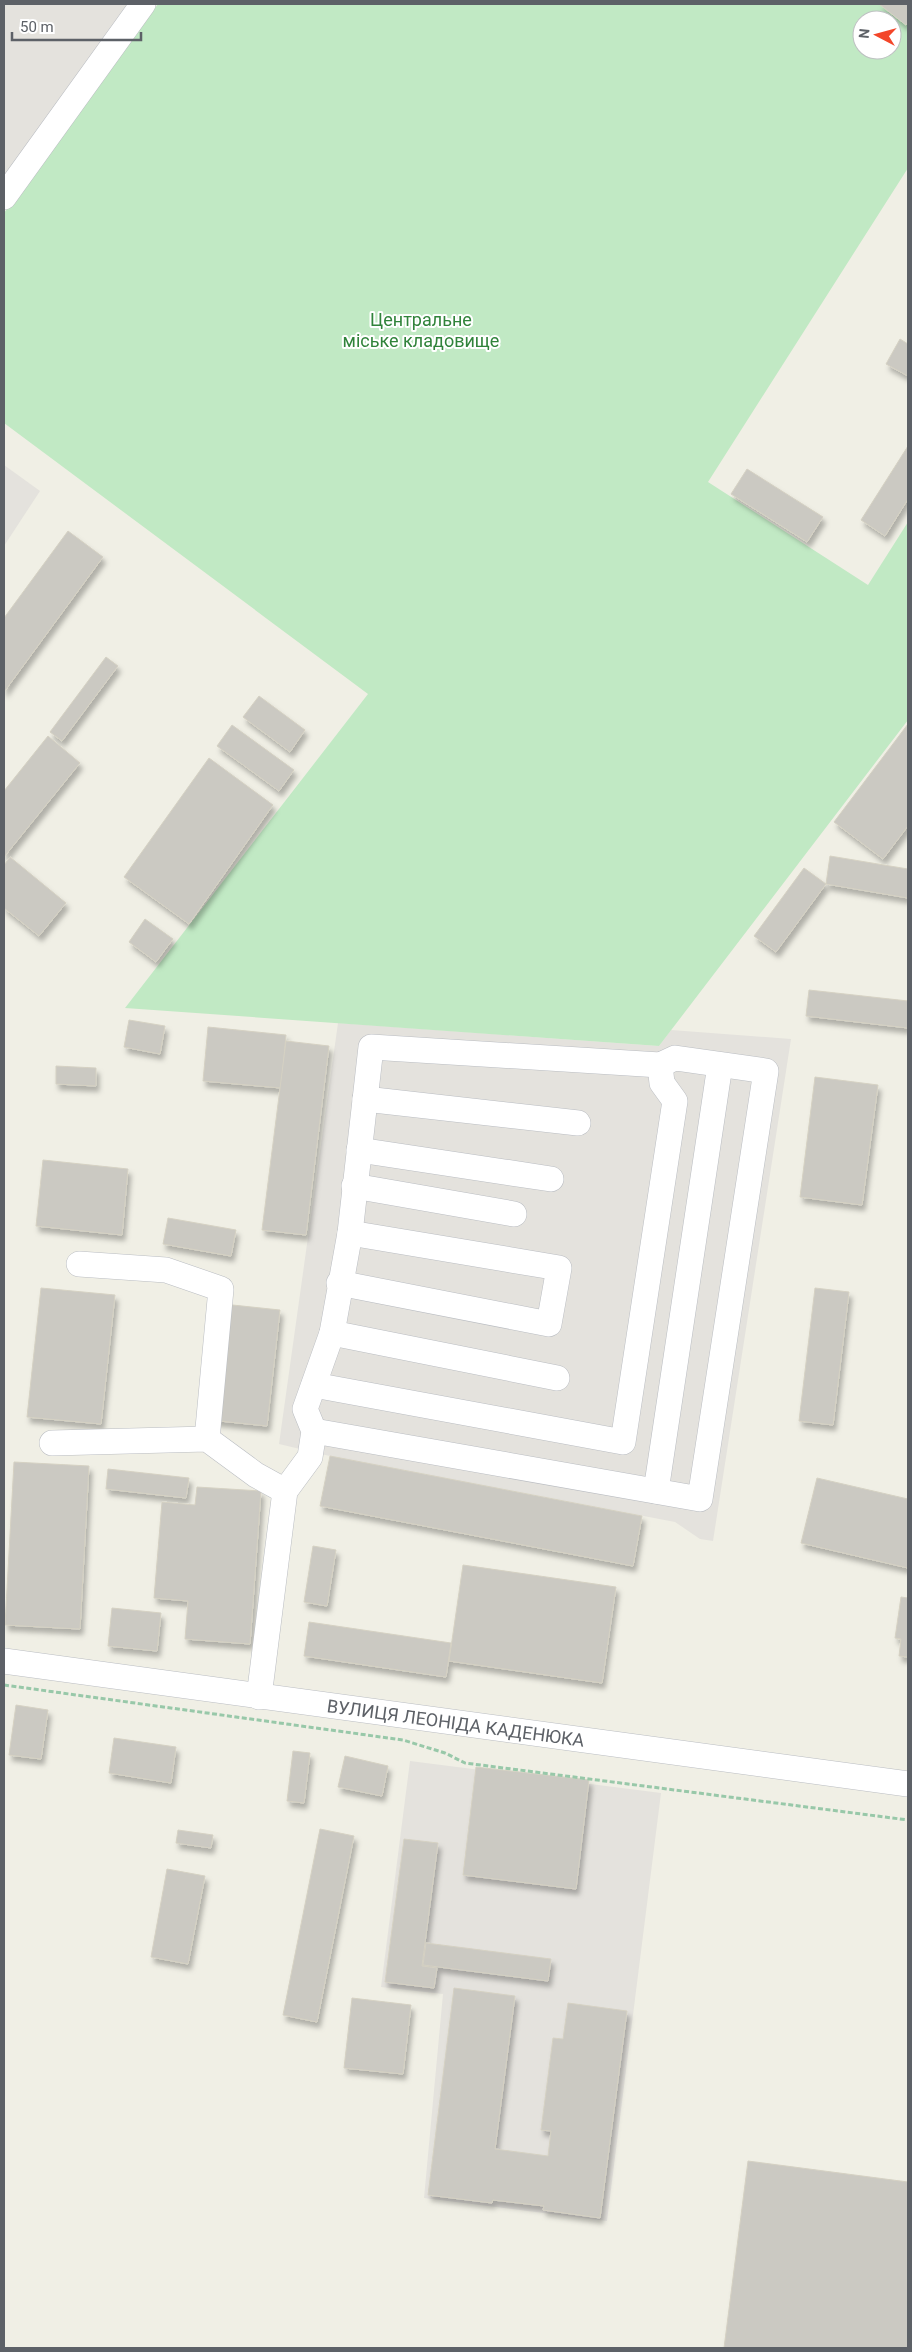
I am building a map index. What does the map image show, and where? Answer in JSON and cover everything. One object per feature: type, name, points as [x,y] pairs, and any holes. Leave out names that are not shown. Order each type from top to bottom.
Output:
[{"type":"street","points":[[4,197],[143,4]]},
{"type":"street","points":[[259,1697],[285,1491],[310,1457],[314,1431],[305,1408],[332,1333],[339,1283],[350,1233],[371,1047],[660,1066],[675,1058],[766,1071],[700,1498],[314,1431]]},
{"type":"street","points":[[656,1491],[720,1065]]},
{"type":"street","points":[[314,1385],[624,1442],[675,1101],[662,1083],[660,1066]]},
{"type":"street","points":[[365,1099],[578,1123]]},
{"type":"street","points":[[359,1150],[551,1179]]},
{"type":"street","points":[[354,1186],[514,1214]]},
{"type":"street","points":[[339,1283],[549,1324],[559,1268],[350,1233]]},
{"type":"street","points":[[80,1264],[166,1270],[221,1288],[206,1439]]},
{"type":"street","points":[[332,1333],[557,1378]]},
{"type":"street","points":[[52,1443],[206,1439],[256,1475],[285,1491]]},
{"type":"street","name":"ВУЛИЦЯ ЛЕОНІДА КАДЕНЮКА","points":[[4,1661],[908,1784]]},
{"type":"path","points":[[4,1685],[403,1740],[445,1753],[465,1763],[908,1820]]},
{"type":"shaded area","points":[[4,4],[132,4],[4,176]]},
{"type":"shaded area","points":[[4,465],[40,491],[4,546]]},
{"type":"shaded area","points":[[338,1023],[659,1046],[671,1030],[791,1039],[713,1541],[700,1539],[675,1522],[330,1456],[279,1444]]},
{"type":"shaded area","points":[[410,1761],[661,1793],[607,2221],[424,2198],[443,1994],[381,1987]]},
{"type":"green space","name":"Центральне міське кладовище","points":[[158,4],[908,4],[908,168],[708,482],[868,585],[908,522],[908,720],[659,1046],[125,1008],[368,694],[4,423],[4,213]]},
{"type":"building","points":[[879,4],[908,4],[908,22],[906,25],[902,22],[902,10],[887,10]]},
{"type":"building","points":[[900,339],[908,344],[908,376],[886,364]]},
{"type":"building","points":[[908,446],[908,499],[885,536],[861,520]]},
{"type":"building","points":[[747,469],[823,517],[807,542],[731,494]]},
{"type":"building","points":[[68,531],[103,557],[4,692],[4,618]]},
{"type":"building","points":[[106,657],[118,666],[62,741],[50,732]]},
{"type":"building","points":[[259,696],[305,730],[290,752],[243,717]]},
{"type":"building","points":[[908,724],[908,826],[883,859],[834,822]]},
{"type":"building","points":[[232,725],[294,770],[279,791],[217,746]]},
{"type":"building","points":[[48,736],[80,763],[4,857],[4,791]]},
{"type":"building","points":[[209,758],[273,805],[189,924],[124,877]]},
{"type":"building","points":[[830,856],[908,869],[908,898],[826,884]]},
{"type":"building","points":[[10,857],[66,903],[39,936],[4,908],[4,865]]},
{"type":"building","points":[[804,868],[826,884],[776,952],[754,936]]},
{"type":"building","points":[[145,919],[173,939],[156,962],[129,942]]},
{"type":"building","points":[[809,990],[908,1001],[908,1028],[806,1016]]},
{"type":"building","points":[[129,1020],[165,1026],[160,1054],[124,1047]]},
{"type":"building","points":[[208,1027],[286,1035],[281,1088],[203,1081]]},
{"type":"building","points":[[286,1041],[329,1046],[306,1235],[262,1230]]},
{"type":"building","points":[[56,1066],[96,1068],[96,1086],[56,1084]]},
{"type":"building","points":[[815,1077],[878,1085],[862,1205],[800,1197]]},
{"type":"building","points":[[43,1160],[128,1169],[122,1235],[36,1226]]},
{"type":"building","points":[[168,1218],[236,1230],[231,1256],[163,1244]]},
{"type":"building","points":[[41,1288],[115,1295],[101,1424],[27,1417]]},
{"type":"building","points":[[815,1288],[849,1292],[833,1425],[799,1421]]},
{"type":"building","points":[[223,1304],[280,1310],[267,1426],[210,1420]]},
{"type":"building","points":[[330,1456],[642,1516],[633,1566],[320,1506]]},
{"type":"building","points":[[14,1462],[89,1466],[80,1629],[5,1625]]},
{"type":"building","points":[[108,1469],[189,1478],[186,1498],[106,1489]]},
{"type":"building","points":[[817,1478],[908,1499],[908,1568],[801,1543]]},
{"type":"building","points":[[197,1487],[261,1491],[250,1644],[185,1639],[188,1601],[154,1598],[162,1502],[195,1505]]},
{"type":"building","points":[[313,1546],[336,1550],[327,1606],[304,1602]]},
{"type":"building","points":[[463,1565],[616,1587],[602,1683],[449,1661]]},
{"type":"building","points":[[901,1597],[908,1598],[908,1657],[899,1656],[901,1639],[895,1638]]},
{"type":"building","points":[[112,1608],[161,1613],[157,1651],[108,1646]]},
{"type":"building","points":[[309,1622],[451,1643],[446,1677],[304,1656]]},
{"type":"building","points":[[16,1705],[48,1710],[41,1759],[9,1755]]},
{"type":"building","points":[[114,1738],[176,1747],[171,1783],[109,1773]]},
{"type":"building","points":[[293,1751],[310,1753],[304,1803],[287,1801]]},
{"type":"building","points":[[345,1756],[388,1766],[382,1796],[338,1787]]},
{"type":"building","points":[[476,1767],[589,1780],[576,1889],[463,1875]]},
{"type":"building","points":[[320,1829],[354,1836],[317,2022],[283,2015]]},
{"type":"building","points":[[178,1830],[213,1835],[211,1848],[176,1843]]},
{"type":"building","points":[[404,1839],[438,1843],[422,1966],[437,1968],[434,1988],[385,1982]]},
{"type":"building","points":[[167,1869],[205,1876],[188,1964],[151,1957]]},
{"type":"building","points":[[426,1943],[551,1959],[548,1981],[423,1965]]},
{"type":"building","points":[[454,1988],[515,1996],[495,2149],[548,2156],[551,2131],[541,2130],[553,2038],[563,2039],[568,2003],[627,2011],[600,2218],[543,2210],[544,2206],[493,2200],[492,2203],[428,2195]]},
{"type":"building","points":[[352,1998],[411,2005],[403,2074],[344,2068]]},
{"type":"building","points":[[748,2161],[908,2182],[908,2348],[724,2348]]}]
